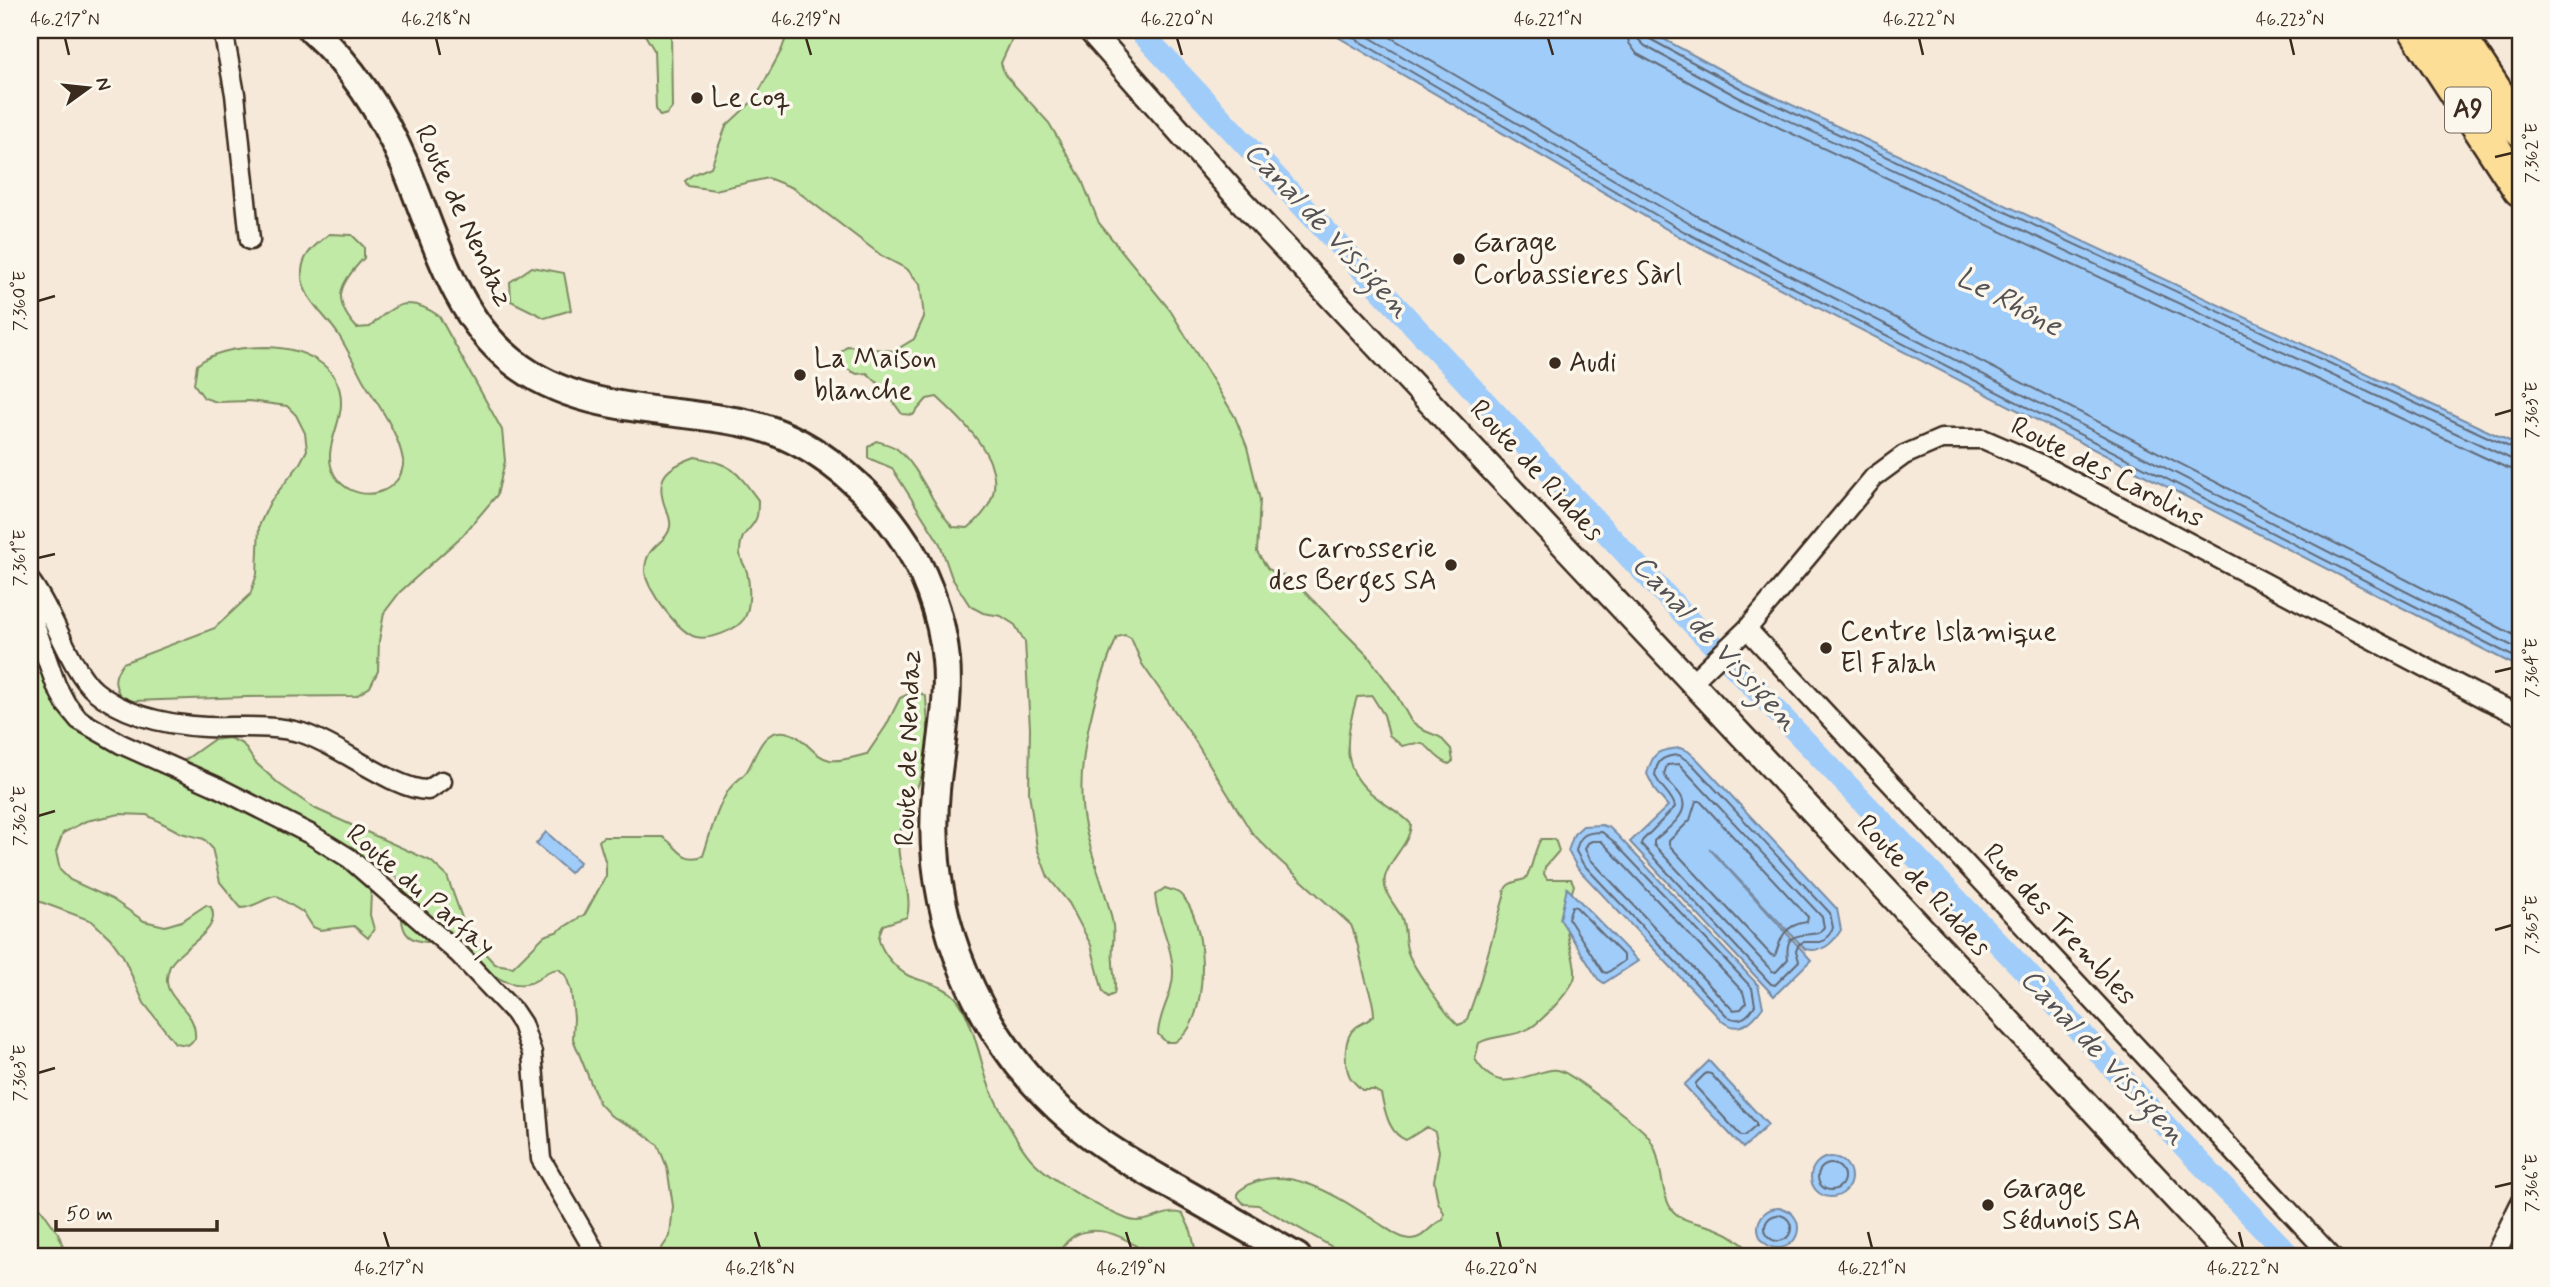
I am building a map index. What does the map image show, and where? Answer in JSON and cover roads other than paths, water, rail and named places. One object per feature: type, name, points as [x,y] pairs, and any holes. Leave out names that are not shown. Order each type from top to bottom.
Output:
[{"type":"highway","name":"A9","points":[[2416,30],[2520,190]]},
{"type":"highway","name":"A9","points":[[2455,30],[2520,129]]},
{"type":"main road","name":"Route de Nendaz","points":[[312,30],[340,58],[375,106],[404,162],[458,293],[479,328],[513,363],[568,392],[600,402],[742,422],[776,433],[810,450],[842,472],[868,494],[897,528],[916,557],[936,609],[942,634],[947,692],[936,797],[937,867],[951,939],[976,1000],[1016,1063],[1043,1095],[1076,1124],[1137,1166],[1297,1257]]},
{"type":"street","points":[[223,30],[234,94],[250,240]]},
{"type":"street","name":"Route de Riddes","points":[[1090,30],[1242,202],[2230,1257]]},
{"type":"street","name":"Route des Carolins","points":[[1692,682],[1747,629],[1874,477],[1904,455],[1941,439],[1983,439],[2036,462],[2475,694],[2520,715]]},
{"type":"street","points":[[30,581],[92,689],[112,704],[143,716],[187,726],[267,727],[301,733],[332,745],[413,788],[428,790],[442,781]]},
{"type":"street","name":"Route du Parfay","points":[[30,611],[56,685],[79,720],[121,744],[227,792],[310,834],[349,858],[458,954],[513,1012],[522,1024],[533,1053],[541,1159],[598,1257]]},
{"type":"street","name":"Rue des Trembles","points":[[1747,629],[2332,1257]]},
{"type":"street","points":[[2494,1257],[2520,1204]]},
{"type":"water","name":"Le Rhône","points":[[1326,30],[1647,30],[1745,83],[2520,446],[2520,668],[1682,238]]},
{"type":"water","points":[[1680,748],[1697,759],[1837,909],[1841,930],[1834,939],[1817,950],[1805,949],[1709,848],[1811,960],[1774,996],[1630,842],[1668,806],[1656,792],[1647,774],[1651,761],[1661,751]]},
{"type":"water","points":[[1602,825],[1618,836],[1758,985],[1763,1007],[1750,1021],[1734,1027],[1722,1021],[1578,869],[1568,851],[1574,834],[1583,826]]},
{"type":"water","points":[[546,832],[580,862],[570,873],[536,844]]},
{"type":"water","points":[[1567,888],[1638,961],[1604,983],[1598,979],[1560,919]]},
{"type":"water","points":[[1709,1061],[1768,1125],[1743,1148],[1684,1085]]},
{"type":"water","points":[[1831,1157],[1839,1158],[1845,1163],[1850,1169],[1850,1185],[1845,1191],[1839,1196],[1831,1197],[1823,1196],[1817,1191],[1812,1185],[1811,1177],[1812,1169],[1817,1163],[1823,1158]]},
{"type":"water","points":[[1778,1208],[1786,1209],[1792,1214],[1797,1220],[1797,1236],[1792,1242],[1786,1247],[1778,1248],[1770,1247],[1764,1242],[1759,1236],[1758,1228],[1759,1220],[1764,1214],[1770,1209]]},
{"type":"waterway","name":"Canal de Vissigen","points":[[1139,30],[1631,559],[2024,970],[2184,1146],[2291,1257]]},
{"type":"waterway","points":[[1961,936],[1964,908]]},
{"type":"place","name":"Le coq","points":[[697,98]]},
{"type":"place","name":"Garage Corbassieres Sàrl","points":[[1459,259]]},
{"type":"place","name":"Audi","points":[[1555,363]]},
{"type":"place","name":"La Maison blanche","points":[[800,375]]},
{"type":"place","name":"Carrosserie des Berges SA","points":[[1451,565]]},
{"type":"place","name":"Centre Islamique El Falah","points":[[1826,648]]},
{"type":"place","name":"Garage Sédunois SA","points":[[1988,1205]]}]
